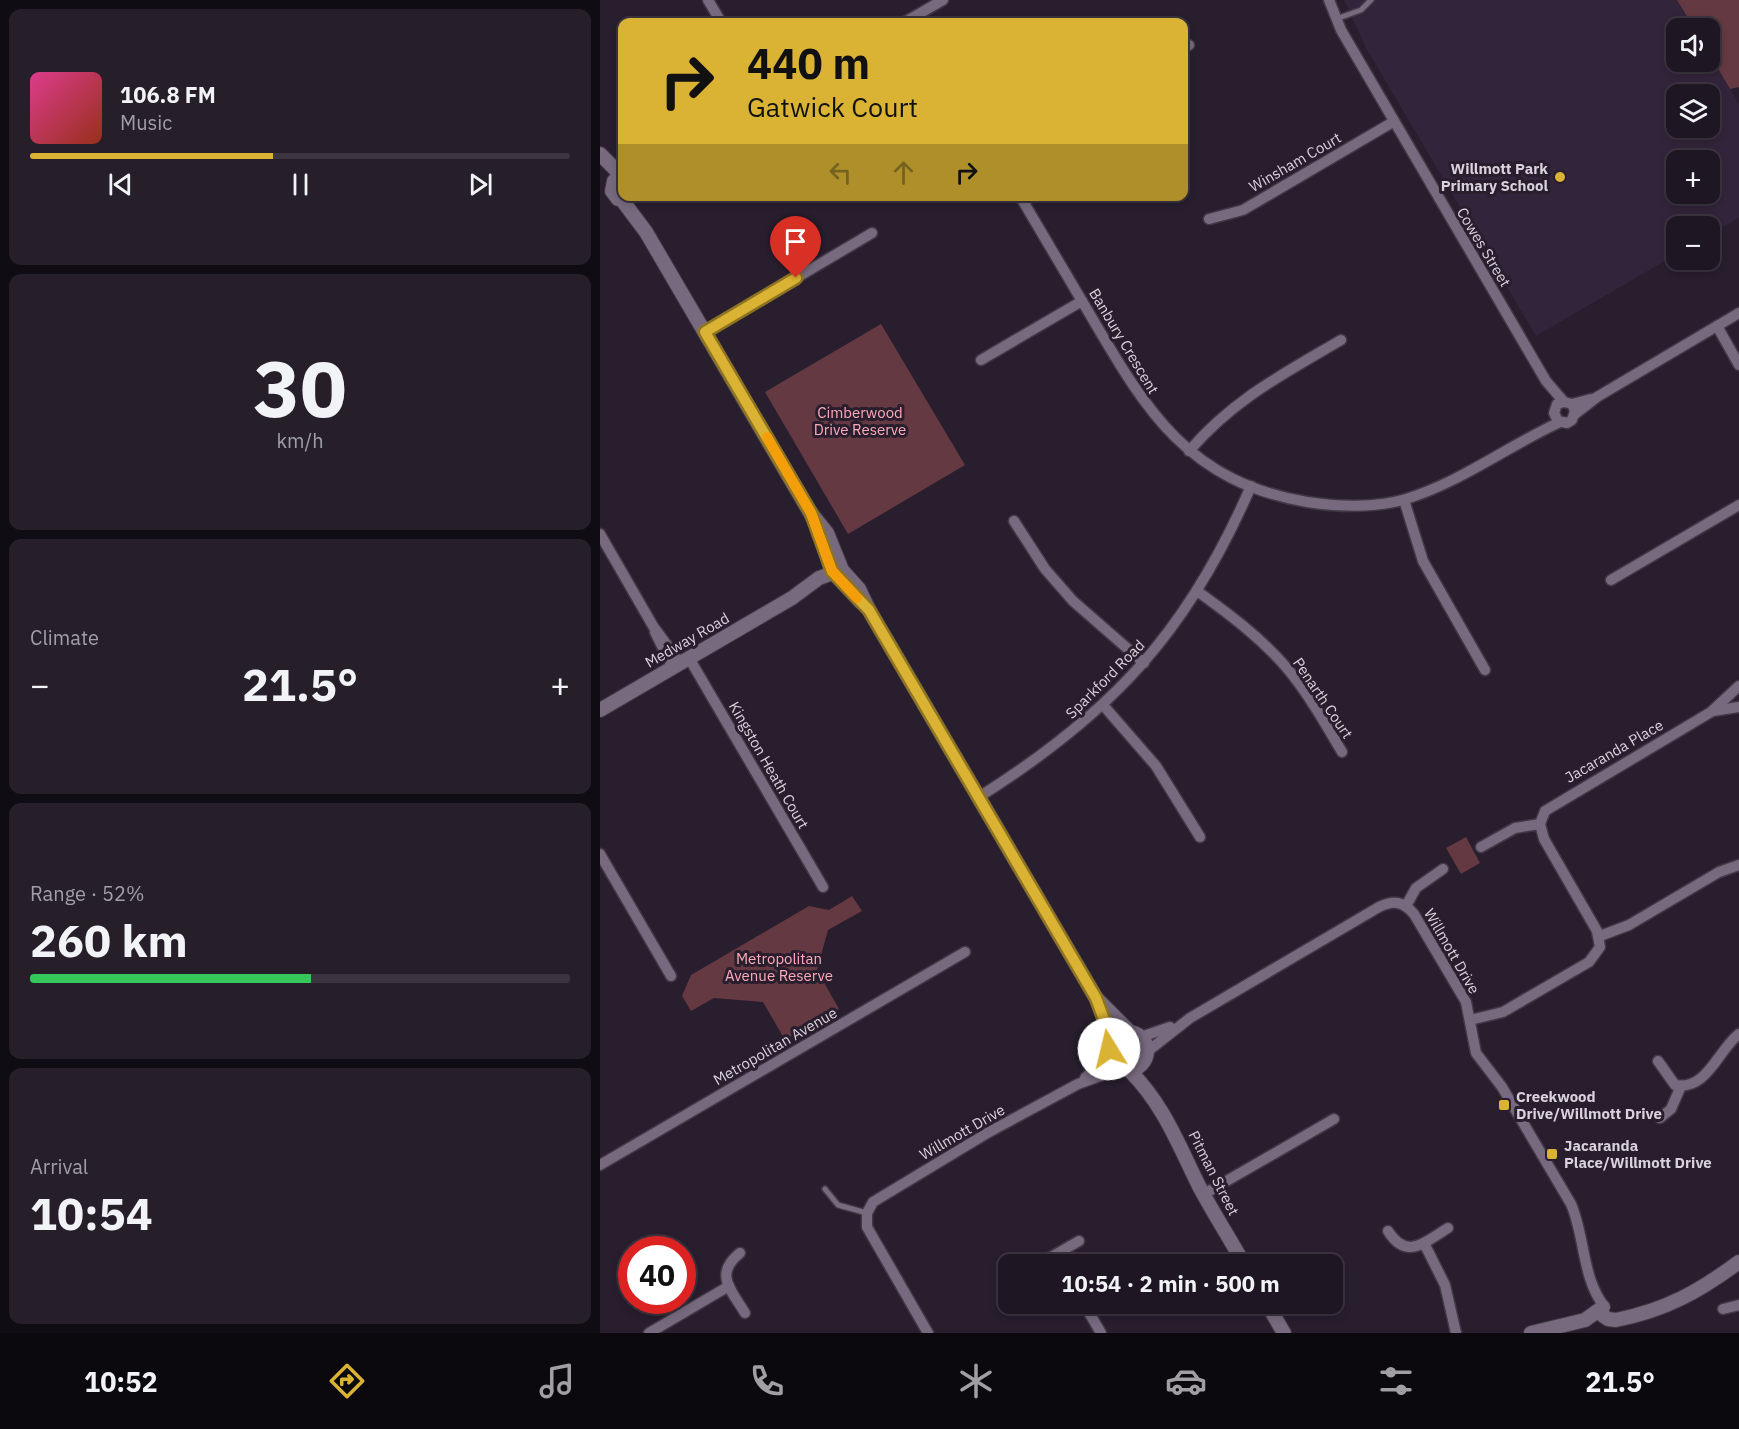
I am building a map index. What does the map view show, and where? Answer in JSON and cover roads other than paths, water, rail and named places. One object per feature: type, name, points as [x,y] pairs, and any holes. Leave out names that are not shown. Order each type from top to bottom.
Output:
[{"type":"street","points":[[708,0],[719,18]]},
{"type":"street","points":[[917,18],[944,0]]},
{"type":"street","name":"Cowes Street","points":[[1329,0],[1335,19],[1393,122],[1563,411]]},
{"type":"street","name":"Winsham Court","points":[[1209,219],[1243,210],[1393,122]]},
{"type":"street","points":[[600,155],[618,179]]},
{"type":"street","points":[[618,182],[613,195],[618,196]]},
{"type":"street","points":[[630,201],[811,513],[833,543],[837,573],[859,589],[869,610],[1096,998]]},
{"type":"street","name":"Banbury Crescent","points":[[1023,201],[1145,406],[1189,451],[1216,469],[1251,486],[1291,499],[1334,505],[1404,500],[1459,477],[1534,434],[1563,411],[1597,398],[1739,314]]},
{"type":"street","points":[[705,332],[872,233]]},
{"type":"street","points":[[981,360],[1082,301]]},
{"type":"street","points":[[1717,326],[1739,364]]},
{"type":"street","points":[[1189,451],[1209,427],[1243,398],[1341,340]]},
{"type":"street","name":"Sparkford Road","points":[[979,797],[1055,747],[1103,705],[1144,663],[1197,591],[1234,525],[1251,486]]},
{"type":"street","points":[[1404,500],[1423,561],[1485,670]]},
{"type":"street","points":[[1611,580],[1739,505]]},
{"type":"street","points":[[1014,521],[1045,569],[1073,601],[1144,663]]},
{"type":"street","name":"Kingston Heath Court","points":[[600,534],[653,626],[681,663],[823,887]]},
{"type":"street","name":"Medway Road","points":[[600,710],[837,573]]},
{"type":"street","name":"Penarth Court","points":[[1197,591],[1252,633],[1286,667],[1315,707],[1342,752]]},
{"type":"street","name":"Jacaranda Place","points":[[1540,824],[1545,811],[1551,806],[1711,712],[1739,686]]},
{"type":"street","points":[[1103,705],[1156,766],[1200,837]]},
{"type":"street","name":"Jacaranda Place","points":[[1711,712],[1739,707]]},
{"type":"street","points":[[1470,1020],[1503,1012],[1589,962],[1598,952],[1600,936],[1544,839],[1540,824],[1515,828],[1481,847]]},
{"type":"street","points":[[600,854],[671,976]]},
{"type":"street","points":[[1600,936],[1629,925],[1719,872],[1739,865]]},
{"type":"street","name":"Willmott Drive","points":[[1406,906],[1416,888],[1443,869]]},
{"type":"street","name":"Willmott Drive","points":[[1146,1056],[1190,1018],[1379,907],[1393,902],[1406,906],[1414,914],[1466,1002],[1476,1053],[1502,1087],[1571,1204],[1578,1222],[1588,1269],[1591,1299],[1601,1309]]},
{"type":"street","name":"Metropolitan Avenue","points":[[600,1165],[965,952]]},
{"type":"street","name":"Pitman Street","points":[[1096,998],[1136,1035],[1146,1056],[1154,1096]]},
{"type":"street","name":"Pitman Street","points":[[1096,998],[1110,1049],[1125,1070],[1154,1096],[1175,1132],[1203,1194],[1238,1254]]},
{"type":"street","name":"Willmott Drive","points":[[1136,1035],[1190,1018]]},
{"type":"street","points":[[1658,1060],[1669,1079],[1681,1086],[1693,1085],[1701,1079],[1739,1034]]},
{"type":"street","points":[[1110,1049],[1118,1035],[1136,1035]]},
{"type":"street","name":"Willmott Drive","points":[[1078,1084],[1110,1049]]},
{"type":"street","points":[[1125,1070],[1146,1056]]},
{"type":"street","name":"Willmott Drive","points":[[867,1214],[879,1197],[1078,1084],[1125,1070]]},
{"type":"street","points":[[1660,1118],[1671,1109],[1681,1086]]},
{"type":"street","points":[[1203,1194],[1334,1119]]},
{"type":"street","points":[[867,1214],[870,1233],[928,1333]]},
{"type":"street","points":[[1388,1231],[1402,1246],[1424,1244],[1448,1228]]},
{"type":"street","points":[[1065,1254],[1079,1241]]},
{"type":"street","points":[[1424,1244],[1445,1285],[1456,1333]]},
{"type":"street","points":[[740,1253],[727,1268],[726,1281],[745,1313]]},
{"type":"street","points":[[1531,1333],[1576,1323],[1601,1309],[1608,1319],[1616,1320],[1698,1292],[1734,1266],[1739,1254]]},
{"type":"street","points":[[649,1333],[729,1286]]},
{"type":"street","points":[[1724,1309],[1739,1305]]},
{"type":"street","points":[[1090,1314],[1101,1333]]},
{"type":"street","points":[[1273,1314],[1284,1333]]},
{"type":"lane","points":[[1335,19],[1361,10],[1371,0]]},
{"type":"lane","points":[[825,1189],[838,1205],[867,1214]]},
{"type":"place","name":"Willmott Park Primary School","points":[[1560,177]]},
{"type":"place","name":"Creekwood Drive/Willmott Drive","points":[[1504,1105]]},
{"type":"place","name":"Jacaranda Place/Willmott Drive","points":[[1552,1154]]},
{"type":"park label","name":"Cimberwood Drive Reserve","points":[[860,420]]},
{"type":"park label","name":"Metropolitan Avenue Reserve","points":[[779,966]]}]
